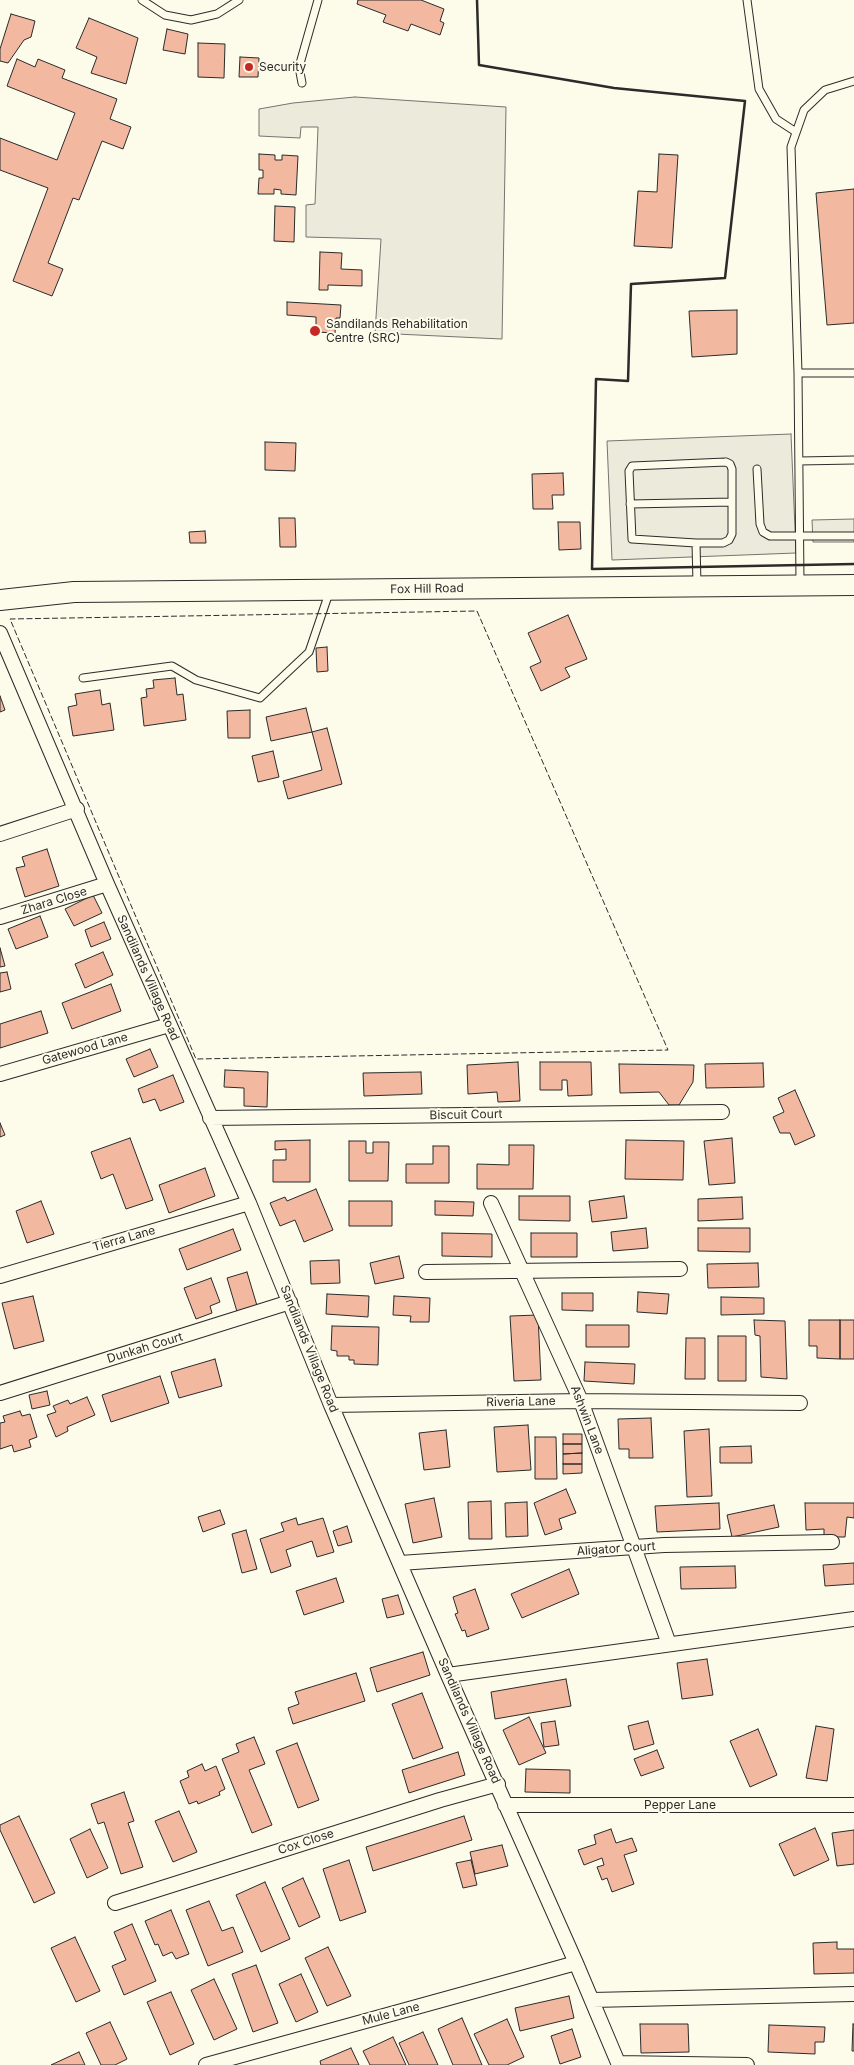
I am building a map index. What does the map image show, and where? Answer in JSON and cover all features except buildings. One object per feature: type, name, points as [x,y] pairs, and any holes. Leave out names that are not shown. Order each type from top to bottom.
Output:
[{"type":"main road","name":"Fox Hill Road","points":[[0,600],[74,592],[854,585]]},
{"type":"street","name":"Sandilands Village Road","points":[[0,633],[107,884],[249,1203],[332,1405],[448,1675],[576,1963],[618,2064]]},
{"type":"street","points":[[0,834],[77,810]]},
{"type":"street","name":"Zhara Close","points":[[0,917],[107,884]]},
{"type":"street","name":"Gatewood Lane","points":[[0,1074],[169,1025]]},
{"type":"street","name":"Biscuit Court","points":[[210,1118],[722,1112]]},
{"type":"street","name":"Ashwin Lane","points":[[491,1202],[581,1401],[636,1548],[669,1644]]},
{"type":"street","name":"Tierra Lane","points":[[0,1276],[249,1203]]},
{"type":"street","points":[[426,1272],[680,1269]]},
{"type":"street","name":"Dunkah Court","points":[[0,1393],[290,1302]]},
{"type":"street","name":"Riveria Lane","points":[[332,1405],[581,1401],[800,1403]]},
{"type":"street","name":"Aligator Court","points":[[400,1563],[664,1545],[832,1542]]},
{"type":"street","points":[[448,1675],[854,1619]]},
{"type":"street","name":"Cox Close","points":[[115,1903],[440,1800],[498,1784]]},
{"type":"street","name":"Pepper Lane","points":[[505,1805],[854,1805]]},
{"type":"street","name":"Mule Lane","points":[[206,2065],[576,1963]]},
{"type":"street","points":[[592,2000],[854,1994]]},
{"type":"street","points":[[618,2064],[747,2065]]},
{"type":"lane","points":[[142,0],[165,15],[191,20],[217,14],[239,0]]},
{"type":"lane","points":[[302,84],[299,67],[318,0]]},
{"type":"lane","points":[[747,0],[759,89],[776,119],[796,132]]},
{"type":"lane","points":[[800,586],[798,373],[791,148],[804,110],[825,90],[854,81]]},
{"type":"lane","points":[[798,373],[854,373]]},
{"type":"lane","points":[[799,461],[854,460]]},
{"type":"lane","points":[[726,462],[730,464],[732,469],[732,534],[729,540],[723,543],[632,539],[630,504],[629,471],[632,466],[726,462]]},
{"type":"lane","points":[[757,469],[760,524],[763,532],[770,536],[854,536]]},
{"type":"lane","points":[[630,504],[732,502]]},
{"type":"lane","points":[[696,543],[697,587]]},
{"type":"lane","points":[[83,678],[172,666],[196,680],[260,698],[309,652],[330,590]]},
{"type":"shaded area","points":[[355,97],[506,107],[502,339],[375,333],[381,239],[306,237],[306,205],[315,204],[318,127],[301,127],[300,138],[259,136],[259,109],[293,103]]},
{"type":"shaded area","points":[[791,434],[796,553],[612,560],[607,441]]},
{"type":"shaded area","points":[[854,519],[854,542],[813,542],[812,520]]},
{"type":"fence","points":[[477,611],[668,1050],[196,1059],[10,619],[477,611]]},
{"type":"wall","points":[[477,0],[479,65],[614,88],[745,101],[725,278],[631,284],[628,381],[596,379],[592,569],[854,564]]},
{"type":"place","name":"Security","points":[[249,67]]},
{"type":"place","name":"Sandilands Rehabilitation Centre (SRC)","points":[[315,331]]}]
